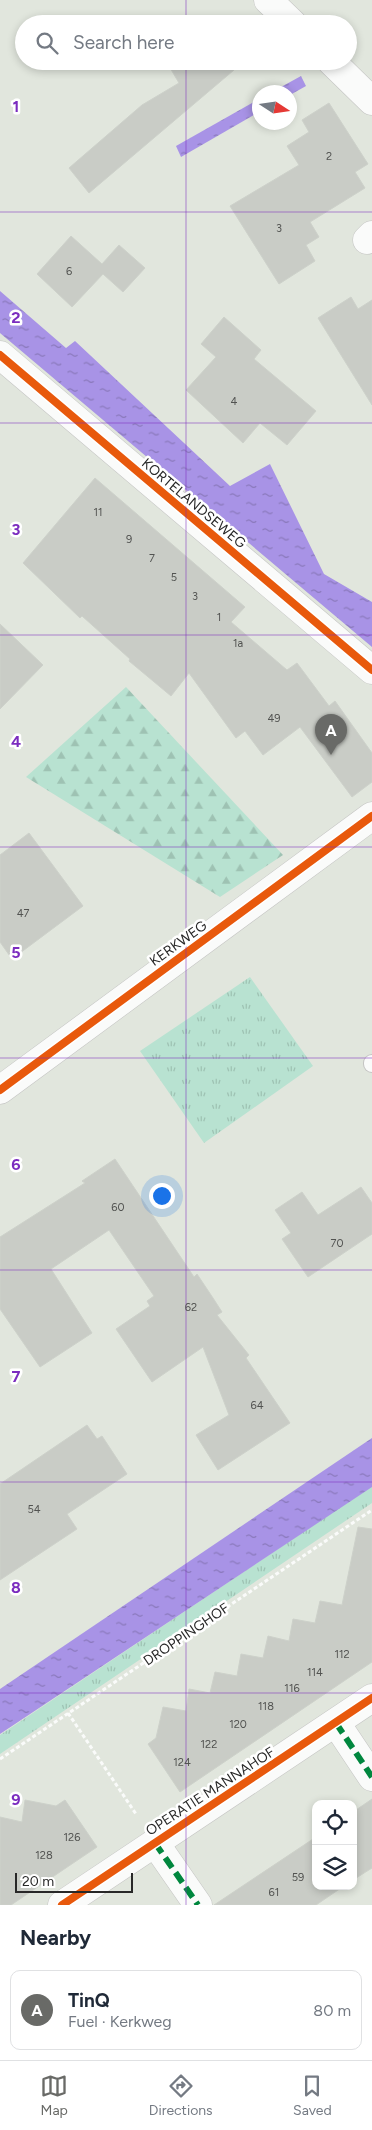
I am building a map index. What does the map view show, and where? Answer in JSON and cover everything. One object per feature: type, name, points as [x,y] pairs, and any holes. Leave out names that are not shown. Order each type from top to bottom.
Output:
[{"type":"street","points":[[268,0],[284,15]]},
{"type":"street","points":[[341,70],[372,101]]},
{"type":"street","name":"KORTELANDSEWEG","points":[[0,355],[372,670]]},
{"type":"street","name":"KERKWEG","points":[[0,1090],[372,816]]},
{"type":"street","name":"OPERATIE MANNAHOF","points":[[62,1905],[372,1698]]},
{"type":"street","points":[[336,1723],[372,1777]]},
{"type":"street","points":[[155,1843],[198,1905]]},
{"type":"path","points":[[68,1713],[155,1843]]},
{"type":"green space","points":[[126,687],[283,855],[220,897],[26,777]]},
{"type":"green space","points":[[250,977],[313,1066],[204,1143],[140,1051]]},
{"type":"green space","points":[[372,1486],[372,1503],[0,1754],[0,1735]]},
{"type":"water","points":[[301,76],[306,86],[297,91],[297,85],[285,85]]},
{"type":"water","points":[[252,103],[252,116],[181,157],[176,146]]},
{"type":"water","points":[[0,291],[66,348],[75,341],[230,486],[270,464],[324,574],[372,602],[372,647],[0,333]]},
{"type":"water","points":[[372,1438],[372,1487],[0,1734],[0,1689]]},
{"type":"building","points":[[171,70],[234,70],[89,193],[69,168],[142,105],[179,83]]},
{"type":"building","points":[[329,103],[368,164],[355,172],[365,188],[310,222],[319,237],[306,245],[315,261],[279,284],[230,206],[299,165],[287,146],[309,132],[302,120]]},
{"type":"building","points":[[71,236],[102,264],[119,245],[145,268],[123,292],[103,274],[72,307],[37,274]]},
{"type":"building","points":[[351,297],[358,309],[372,300],[372,405],[318,318]]},
{"type":"building","points":[[224,317],[261,350],[254,359],[316,411],[287,445],[260,423],[243,443],[186,390],[216,357],[201,344]]},
{"type":"building","points":[[95,478],[245,607],[231,622],[287,670],[297,663],[329,706],[335,701],[372,753],[372,782],[352,797],[300,727],[263,755],[245,731],[236,738],[189,673],[171,696],[129,661],[130,659],[82,616],[80,618],[23,563]]},
{"type":"building","points":[[0,624],[43,665],[0,709]]},
{"type":"building","points":[[29,833],[83,906],[12,959],[0,942],[0,855]]},
{"type":"building","points":[[115,1159],[194,1277],[197,1274],[213,1298],[222,1312],[217,1315],[249,1355],[246,1358],[290,1423],[218,1470],[196,1435],[229,1415],[203,1347],[152,1382],[116,1329],[150,1306],[147,1301],[154,1296],[109,1230],[51,1269],[92,1333],[40,1367],[0,1309],[0,1237],[85,1183],[82,1181]]},
{"type":"building","points":[[361,1187],[372,1203],[372,1234],[308,1277],[282,1239],[291,1233],[275,1210],[302,1192],[318,1215]]},
{"type":"building","points":[[87,1425],[97,1439],[102,1436],[127,1474],[67,1514],[77,1529],[0,1580],[0,1484]]},
{"type":"building","points":[[358,1527],[372,1529],[372,1662],[180,1792],[148,1744],[156,1738],[163,1707],[186,1711],[189,1689],[210,1693],[215,1672],[237,1676],[241,1654],[263,1658],[268,1636],[289,1641],[293,1619],[315,1623],[320,1601],[342,1605]]},
{"type":"building","points":[[372,1799],[372,1868],[357,1877],[357,1845],[357,1809]]},
{"type":"building","points":[[25,1800],[56,1806],[65,1800],[97,1847],[11,1905],[0,1905],[0,1817],[22,1822]]},
{"type":"building","points":[[312,1840],[312,1890],[338,1890],[316,1905],[214,1905]]},
{"type":"marked path","points":[[336,1723],[372,1777]]},
{"type":"marked path","points":[[155,1843],[198,1905]]},
{"type":"cycle path","points":[[0,355],[372,670]]},
{"type":"cycle path","points":[[0,1090],[372,816]]},
{"type":"cycle path","points":[[62,1905],[372,1698]]},
{"type":"place","name":"TinQ","points":[[331,755]]}]
